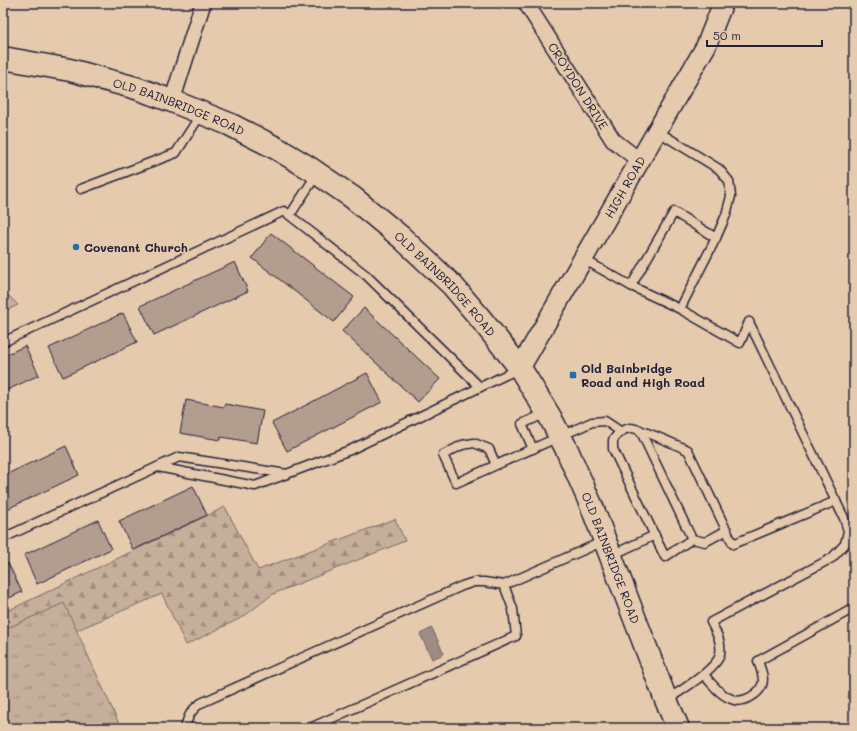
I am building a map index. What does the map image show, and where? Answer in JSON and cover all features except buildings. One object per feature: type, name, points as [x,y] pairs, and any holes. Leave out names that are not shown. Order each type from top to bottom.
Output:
[{"type":"main road","name":"OLD BAINBRIDGE ROAD","points":[[3,58],[70,70],[136,88],[229,124],[276,148],[352,197],[402,238],[452,285],[520,368],[567,450],[592,507],[678,728]]},
{"type":"street","points":[[172,101],[203,3]]},
{"type":"street","name":"CROYDON DRIVE","points":[[526,3],[613,140],[640,161]]},
{"type":"street","name":"HIGH ROAD","points":[[520,368],[706,46],[723,3]]},
{"type":"lane","points":[[82,189],[176,153],[202,113]]},
{"type":"lane","points":[[657,131],[719,169],[729,181],[731,196],[726,215],[716,238],[680,309]]},
{"type":"lane","points":[[290,215],[318,174]]},
{"type":"lane","points":[[3,342],[284,211],[366,275],[480,387]]},
{"type":"lane","points":[[631,286],[674,212],[716,238]]},
{"type":"lane","points":[[583,259],[631,286],[680,309],[740,343],[749,322],[836,501],[848,531],[845,544],[832,558],[711,622],[719,639],[720,656],[704,674],[685,689],[666,700]]},
{"type":"lane","points":[[158,467],[255,486],[350,450],[520,368]]},
{"type":"lane","points":[[533,449],[522,424],[546,412]]},
{"type":"lane","points":[[496,465],[489,449],[474,443],[462,446],[443,455],[456,483],[592,422],[604,421],[620,431]]},
{"type":"lane","points":[[727,530],[705,542],[692,539],[665,557],[613,449],[613,440],[620,431],[631,428],[640,430],[688,450],[727,530],[733,544],[836,501]]},
{"type":"lane","points":[[640,430],[692,539]]},
{"type":"lane","points":[[3,538],[179,457],[288,474]]},
{"type":"lane","points":[[185,728],[188,717],[194,707],[209,699],[462,586],[474,582],[504,585],[608,548],[654,535]]},
{"type":"lane","points":[[310,728],[516,636],[513,610],[504,585]]},
{"type":"lane","points":[[704,674],[722,695],[736,701],[745,700],[755,695],[762,685],[762,672],[758,661],[854,608]]},
{"type":"green space","points":[[3,296],[9,296],[18,305],[3,312]]},
{"type":"green space","points":[[225,507],[258,570],[395,519],[405,541],[273,594],[243,617],[186,645],[162,594],[70,633],[3,728],[3,613]]},
{"type":"green space","points":[[64,603],[121,728],[3,728],[3,630]]},
{"type":"shaded area","points":[[432,628],[444,654],[432,659],[420,634]]},
{"type":"place","name":"Covenant Church","points":[[76,247]]},
{"type":"place","name":"Old Bainbridge Road and High Road","points":[[573,375]]}]
